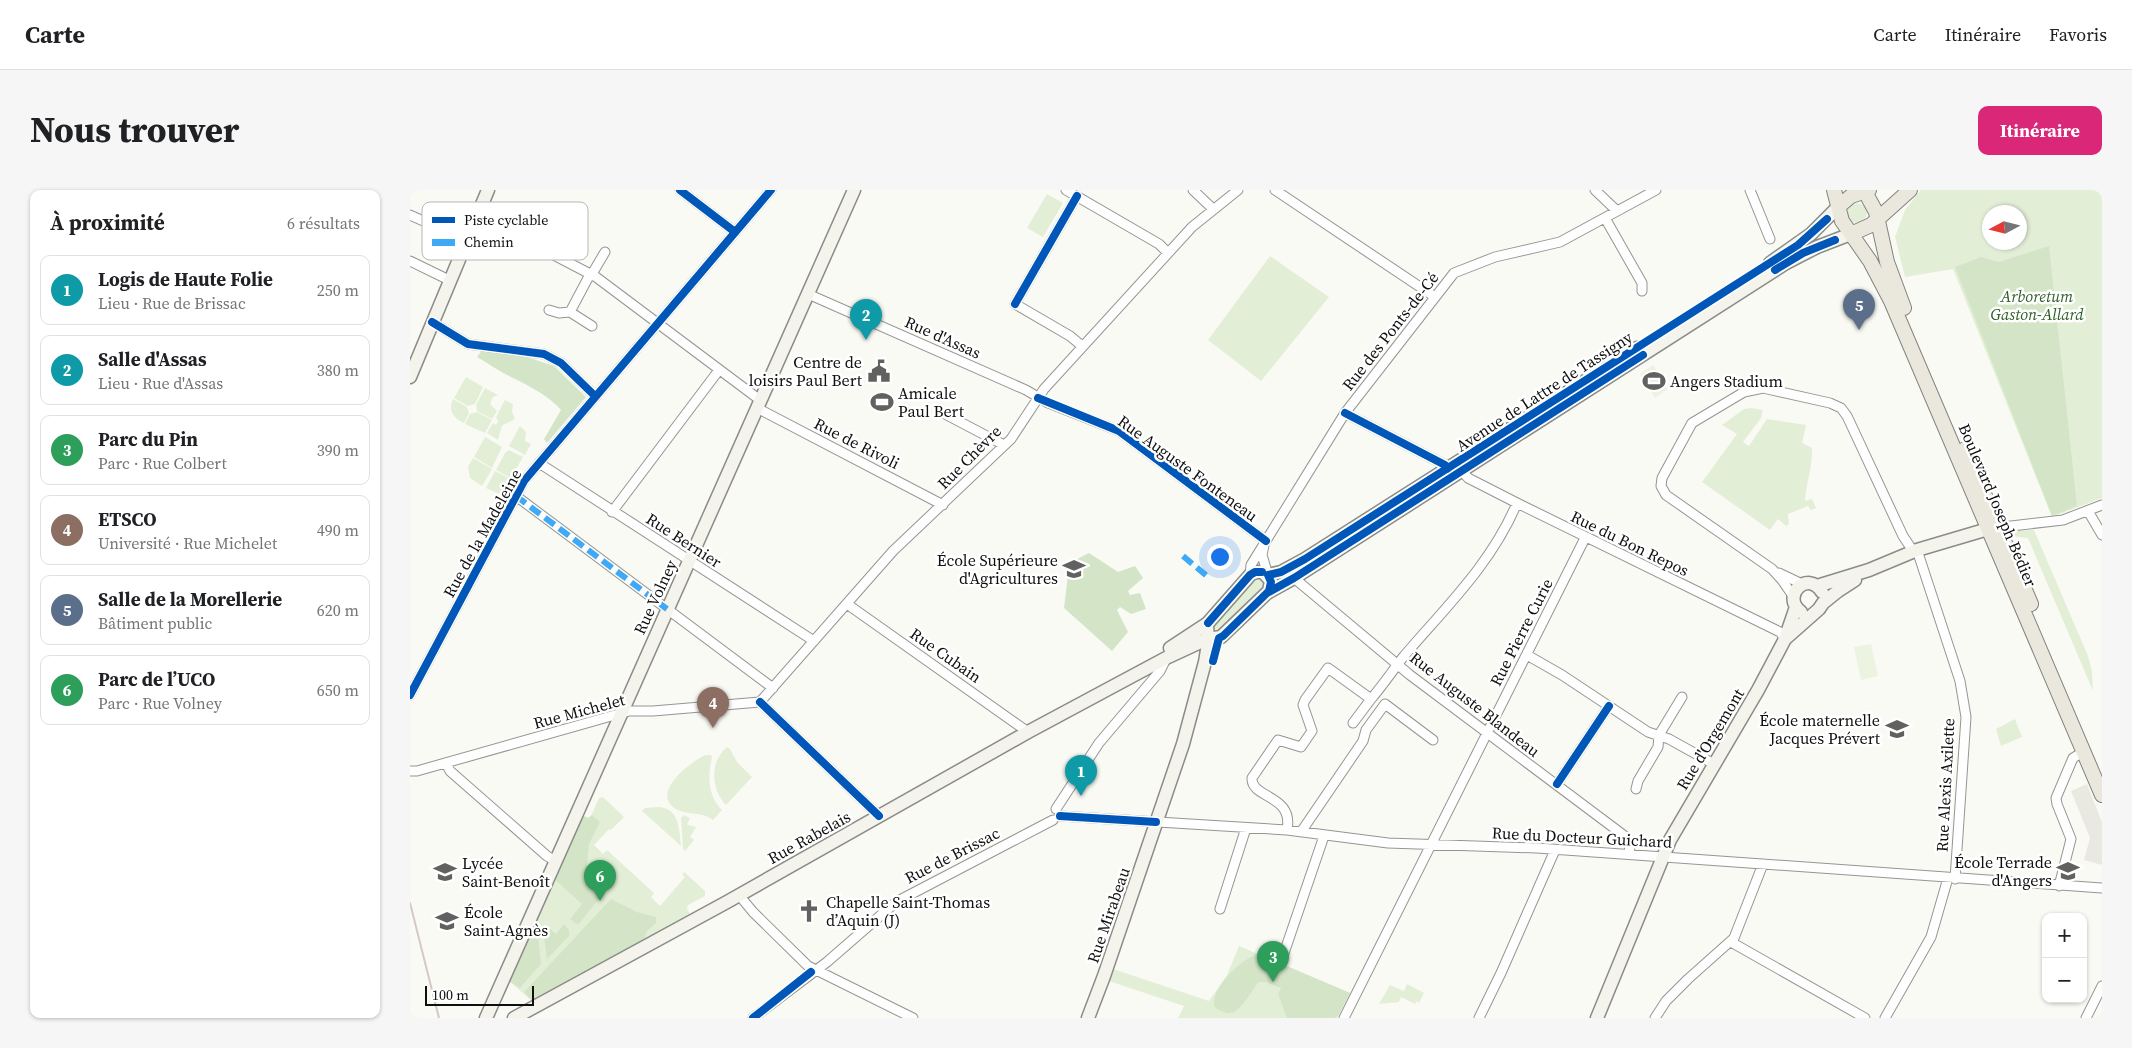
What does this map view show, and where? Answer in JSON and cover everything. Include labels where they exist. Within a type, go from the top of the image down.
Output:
[{"type":"main road","points":[[1834,190],[1842,221],[1851,234],[1864,229],[1878,219],[1910,190]]},
{"type":"main road","points":[[1838,207],[1851,196],[1866,190],[1878,219]]},
{"type":"main road","name":"Boulevard Joseph Bédier","points":[[1878,219],[1887,262],[1898,295],[2102,795]]},
{"type":"main road","name":"Boulevard Joseph Bédier","points":[[1851,234],[1870,261],[1891,301],[2102,773]]},
{"type":"street","points":[[483,202],[488,190]]},
{"type":"street","points":[[680,190],[735,232]]},
{"type":"street","name":"Rue de la Madeleine","points":[[410,695],[524,481],[771,190]]},
{"type":"street","name":"Rue Volney","points":[[486,1018],[854,190]]},
{"type":"street","points":[[1066,190],[1159,244],[1168,253]]},
{"type":"street","points":[[1193,190],[1213,209]]},
{"type":"street","name":"Rue Chèvre","points":[[760,702],[894,549],[1011,439],[1038,398],[1082,346],[1192,227],[1238,190]]},
{"type":"street","points":[[1274,190],[1435,297]]},
{"type":"street","points":[[1595,190],[1617,211]]},
{"type":"street","name":"Rue des Ponts-de-Cé","points":[[1250,575],[1251,565],[1345,413],[1445,282],[1458,270],[1495,257],[1560,242],[1656,190]]},
{"type":"street","points":[[1750,190],[1770,239]]},
{"type":"street","points":[[1076,196],[1015,304],[1070,336],[1082,346]]},
{"type":"street","name":"Avenue de Lattre de Tassigny","points":[[1268,575],[1281,572],[1305,559],[1798,245],[1838,207]]},
{"type":"street","points":[[410,215],[422,220]]},
{"type":"street","points":[[1605,218],[1642,283],[1642,291]]},
{"type":"street","name":"Avenue de Lattre de Tassigny","points":[[1213,639],[1267,593],[1294,578],[1786,263],[1817,247],[1851,234]]},
{"type":"street","points":[[570,312],[605,252]]},
{"type":"street","points":[[410,377],[414,356],[432,322],[458,260]]},
{"type":"street","name":"Rue de Rivoli","points":[[560,260],[590,276],[658,324],[719,370],[759,404],[942,505]]},
{"type":"street","points":[[410,261],[449,280]]},
{"type":"street","name":"Rue d'Assas","points":[[808,294],[1026,390],[1038,398]]},
{"type":"street","points":[[549,310],[559,313],[570,312],[592,326]]},
{"type":"street","points":[[432,322],[468,344],[544,354],[551,357],[561,363],[595,396]]},
{"type":"street","points":[[612,512],[719,370]]},
{"type":"street","name":"Rue Alexis Axilette","points":[[1772,569],[1666,495],[1661,486],[1662,478],[1692,424],[1744,392],[1763,388],[1830,403],[1841,408],[1847,416],[1903,536],[1915,551],[1960,681],[1966,717],[1951,878],[1931,937],[1885,1018]]},
{"type":"street","name":"Rue Auguste Fonteneau","points":[[1038,398],[1119,430],[1265,542]]},
{"type":"street","points":[[943,413],[1004,445]]},
{"type":"street","points":[[1345,413],[1445,465],[1447,469]]},
{"type":"street","name":"Rue Bernier","points":[[539,463],[814,641]]},
{"type":"street","name":"Rue du Bon Repos","points":[[1462,471],[1468,478],[1584,538],[1780,632],[1785,639]]},
{"type":"street","points":[[516,496],[773,688]]},
{"type":"street","points":[[1353,723],[1371,698],[1488,557],[1506,527],[1517,503]]},
{"type":"street","points":[[1994,528],[2063,520],[2102,505]]},
{"type":"street","points":[[2088,511],[2102,535]]},
{"type":"street","name":"Rue d'Orgemont","points":[[1597,1018],[1677,827],[1785,639],[1797,589],[1802,584],[1810,583],[1817,586],[1869,570],[1915,551],[1994,528]]},
{"type":"street","points":[[1899,557],[1903,536]]},
{"type":"street","name":"Rue Pierre Curie","points":[[1344,1018],[1584,538]]},
{"type":"street","points":[[1265,542],[1262,555],[1271,584],[1267,593]]},
{"type":"street","points":[[1772,569],[1802,584]]},
{"type":"street","points":[[1772,569],[1782,580],[1804,613],[1813,613]]},
{"type":"street","name":"Rue d'Orgemont","points":[[1785,639],[1813,613],[1819,610],[1823,604],[1869,570]]},
{"type":"street","points":[[1250,575],[1259,572],[1268,575]]},
{"type":"street","name":"Rue Rabelais","points":[[1119,683],[1125,675],[1208,623],[1250,575]]},
{"type":"street","name":"Rue Auguste Blandeau","points":[[1294,578],[1410,675],[1627,838],[1630,854]]},
{"type":"street","points":[[1817,586],[1823,594],[1823,604]]},
{"type":"street","name":"Rue Cubain","points":[[846,604],[1028,732]]},
{"type":"street","name":"Rue Mirabeau","points":[[1088,1018],[1183,744],[1213,639],[1208,623]]},
{"type":"street","name":"Rue Rabelais","points":[[1166,658],[1213,639]]},
{"type":"street","name":"Rue Rabelais","points":[[514,1018],[739,895],[1028,732],[1119,683],[1152,672],[1179,642]]},
{"type":"street","points":[[1526,655],[1562,674],[1648,732],[1659,735],[1714,764]]},
{"type":"street","points":[[1287,830],[1287,812],[1255,787],[1252,782],[1253,776],[1278,740],[1301,747],[1312,731],[1303,705],[1328,668],[1371,698]]},
{"type":"street","name":"Rue de Brissac","points":[[752,1018],[815,970],[896,902],[1057,815],[1099,743],[1152,672]]},
{"type":"street","points":[[1636,788],[1638,781],[1658,747],[1659,735],[1682,697]]},
{"type":"street","points":[[760,702],[879,816]]},
{"type":"street","name":"Rue Michelet","points":[[410,771],[629,711],[653,711],[760,702]]},
{"type":"street","points":[[1301,832],[1363,742],[1366,730],[1385,704],[1433,740]]},
{"type":"street","points":[[1557,784],[1609,706]]},
{"type":"street","points":[[2059,886],[2071,839],[2056,798],[2073,758],[2083,752]]},
{"type":"street","points":[[446,762],[450,771],[547,856],[556,861]]},
{"type":"street","name":"Rue du Docteur Guichard","points":[[1057,815],[1287,830],[1365,841],[1430,846],[1630,854],[2102,888]]},
{"type":"street","points":[[1220,909],[1246,828]]},
{"type":"street","points":[[1282,959],[1324,836]]},
{"type":"street","points":[[1479,1018],[1555,850]]},
{"type":"street","points":[[1655,1018],[1666,1001],[1688,979],[1731,942],[1736,935],[1762,864]]},
{"type":"street","points":[[739,895],[800,960],[815,970],[913,1018]]},
{"type":"street","points":[[1731,942],[1865,1018]]},
{"type":"street","points":[[2086,1018],[2102,986]]},
{"type":"green space","name":"Arboretum Gaston-Allard","points":[[1921,190],[2102,190],[2102,498],[2052,517],[1953,269],[1905,277],[1895,237],[1905,210]]},
{"type":"green space","points":[[1047,194],[1063,203],[1043,237],[1027,228]]},
{"type":"green space","points":[[1853,203],[1861,203],[1867,209],[1867,217],[1861,223],[1853,223],[1847,217],[1847,209]]},
{"type":"green space","points":[[2049,246],[2077,506],[2052,516],[1955,267],[1981,257],[1999,262]]},
{"type":"green space","points":[[1270,256],[1329,297],[1261,381],[1208,340]]},
{"type":"green space","points":[[482,350],[515,353],[554,366],[586,397],[547,443],[544,439],[561,410],[540,392],[477,357]]},
{"type":"green space","name":"Angers Stadium","points":[[1653,365],[1668,389],[1655,398],[1640,374]]},
{"type":"green space","points":[[466,377],[483,387],[475,404],[468,406],[454,398]]},
{"type":"green space","points":[[485,388],[498,395],[493,397],[490,404],[497,411],[492,419],[477,411],[476,405]]},
{"type":"green space","points":[[453,399],[467,407],[469,413],[464,423],[452,414]]},
{"type":"green space","points":[[505,400],[513,404],[512,412],[515,419],[503,425],[498,440],[487,433],[493,423],[496,425],[498,421],[496,417]]},
{"type":"green space","points":[[1744,409],[1763,410],[1761,418],[1743,442],[1749,446],[1767,419],[1806,425],[1802,443],[1812,448],[1805,501],[1812,499],[1816,508],[1811,510],[1808,506],[1788,514],[1789,524],[1786,526],[1778,519],[1770,530],[1702,482],[1737,434],[1722,425]]},
{"type":"green space","points":[[477,412],[492,420],[485,433],[465,424],[470,414]]},
{"type":"green space","points":[[520,426],[526,432],[525,441],[531,444],[525,455],[509,446]]},
{"type":"green space","points":[[485,437],[502,447],[492,468],[474,457]]},
{"type":"green space","points":[[509,450],[523,457],[511,478],[496,470],[505,453]]},
{"type":"green space","points":[[473,458],[492,469],[482,486],[470,478],[468,467]]},
{"type":"green space","points":[[495,471],[511,479],[502,495],[486,488]]},
{"type":"green space","points":[[2034,530],[2088,656],[2092,671],[2093,691],[2028,538],[2011,536],[2013,531]]},
{"type":"green space","points":[[1089,553],[1118,572],[1135,566],[1143,578],[1128,591],[1130,595],[1140,593],[1146,609],[1131,614],[1120,607],[1117,610],[1128,632],[1112,651],[1064,608],[1068,575],[1073,561]]},
{"type":"green space","points":[[1261,577],[1267,586],[1219,631],[1213,631],[1212,626],[1254,579]]},
{"type":"green space","points":[[1871,644],[1878,676],[1861,680],[1854,647]]},
{"type":"green space","points":[[2015,719],[2022,737],[2001,746],[1996,729]]},
{"type":"green space","points":[[727,747],[737,762],[752,777],[726,805],[717,791],[714,776],[717,760]]},
{"type":"green space","points":[[705,755],[711,755],[712,757],[710,771],[711,792],[722,810],[713,820],[704,815],[676,809],[669,802],[667,795],[675,779],[682,771]]},
{"type":"green space","points":[[603,797],[624,817],[594,845],[603,854],[607,850],[654,893],[651,897],[660,906],[685,877],[682,874],[684,872],[705,891],[705,896],[688,905],[687,908],[690,914],[532,1001],[510,982],[510,978],[584,813],[584,816],[588,818],[591,816],[599,798]]},
{"type":"green space","points":[[659,807],[666,809],[675,816],[679,827],[681,846],[642,811],[645,808]]},
{"type":"green space","points":[[584,813],[584,816],[588,818],[592,815],[600,822],[589,844],[587,865],[603,875],[608,883],[606,890],[578,925],[570,919],[582,904],[554,879]]},
{"type":"green space","points":[[684,815],[690,818],[687,825],[696,827],[690,837],[694,840],[685,851],[683,849],[681,818]]},
{"type":"green space","points":[[611,899],[637,912],[656,917],[656,923],[647,931],[644,939],[532,1001],[524,992]]},
{"type":"green space","points":[[564,924],[569,930],[569,936],[547,959],[543,931],[546,925],[556,934]]},
{"type":"green space","points":[[530,934],[538,934],[541,964],[520,988],[510,982],[510,978]]},
{"type":"green space","points":[[1239,946],[1350,993],[1337,1018],[1178,1018],[1184,1006],[1109,981],[1113,969],[1209,1001],[1227,975]]},
{"type":"green space","points":[[1259,954],[1350,993],[1338,1016],[1334,1018],[1287,1018],[1278,994],[1281,988],[1266,982],[1259,982],[1245,1002],[1232,1013],[1215,1008],[1214,1001],[1221,984],[1244,961]]},
{"type":"green space","points":[[1407,984],[1424,993],[1419,1003],[1416,1001],[1415,1004],[1401,997],[1399,1002],[1379,1004],[1390,985],[1404,991]]},
{"type":"shaded area","points":[[2087,784],[2102,822],[2102,865],[2084,860],[2090,838],[2071,791]]},
{"type":"railway","points":[[410,903],[439,1018]]},
{"type":"marked path","points":[[516,496],[667,609]]},
{"type":"marked path","points":[[1183,556],[1208,577]]},
{"type":"cycle path","points":[[680,190],[735,232]]},
{"type":"cycle path","points":[[410,695],[524,481],[771,190]]},
{"type":"cycle path","points":[[1015,304],[1077,196]]},
{"type":"cycle path","points":[[1213,661],[1219,638],[1269,591],[1271,582],[1268,575],[1281,572],[1305,559],[1798,245],[1827,219]]},
{"type":"cycle path","points":[[1775,270],[1803,253],[1835,240]]},
{"type":"cycle path","points":[[432,322],[468,344],[544,354],[561,363],[595,396]]},
{"type":"cycle path","points":[[1267,593],[1294,578],[1643,355]]},
{"type":"cycle path","points":[[1038,398],[1119,431],[1266,541]]},
{"type":"cycle path","points":[[1345,413],[1445,465],[1447,469]]},
{"type":"cycle path","points":[[1208,623],[1250,575],[1255,572],[1262,572]]},
{"type":"cycle path","points":[[760,702],[879,816]]},
{"type":"cycle path","points":[[1557,784],[1609,706]]},
{"type":"cycle path","points":[[1060,816],[1156,822]]},
{"type":"cycle path","points":[[753,1018],[811,972]]},
{"type":"place","name":"Salle de la Morellerie","points":[[1859,330]]},
{"type":"place","name":"Salle d'Assas","points":[[866,340]]},
{"type":"place","name":"Centre de loisirs Paul Bert","points":[[879,371]]},
{"type":"place","name":"Angers Stadium","points":[[1654,381]]},
{"type":"place","name":"Amicale Paul Bert","points":[[882,402]]},
{"type":"place","name":"École Supérieure d'Agricultures","points":[[1074,569]]},
{"type":"place","name":"ETSCO","points":[[713,728]]},
{"type":"place","name":"École maternelle Jacques Prévert","points":[[1897,729]]},
{"type":"place","name":"Logis de Haute Folie","points":[[1081,796]]},
{"type":"place","name":"École Terrade d'Angers","points":[[2068,871]]},
{"type":"place","name":"Lycée Saint-Benoît","points":[[445,872]]},
{"type":"place","name":"Parc de l’UCO","points":[[600,901]]},
{"type":"place","name":"Chapelle Saint-Thomas d’Aquin (J)","points":[[809,911]]},
{"type":"place","name":"École Saint-Agnès","points":[[447,921]]},
{"type":"place","name":"Parc du Pin","points":[[1273,982]]}]
